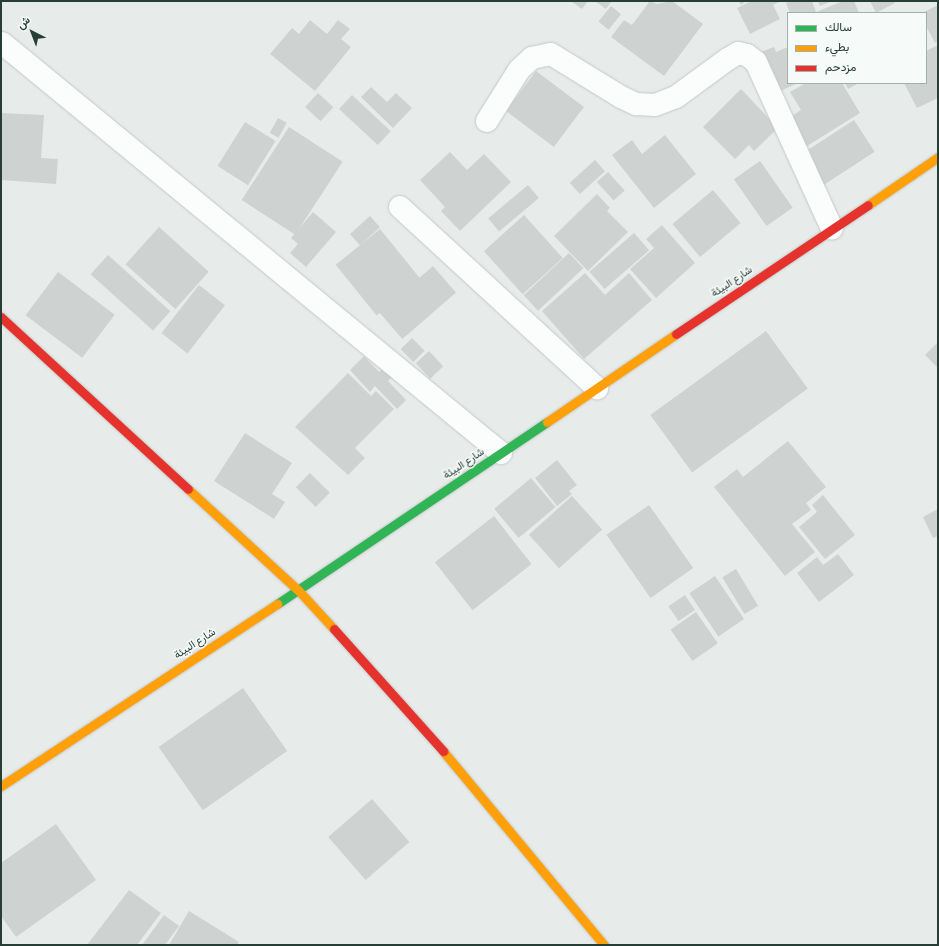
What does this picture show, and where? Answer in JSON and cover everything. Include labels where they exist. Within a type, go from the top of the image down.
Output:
[{"type":"street","points":[[2,43],[501,453]]},
{"type":"street","points":[[487,121],[519,70],[532,58],[551,54],[621,97],[636,104],[655,105],[676,98],[733,56],[747,55],[756,62],[832,229]]},
{"type":"street","name":"شارع البيئة","points":[[1,786],[298,590],[938,157]]},
{"type":"street","points":[[400,207],[597,388]]},
{"type":"street","points":[[1,317],[298,590],[418,723],[604,945]]},
{"type":"building","points":[[571,1],[588,1],[582,9]]},
{"type":"building","points":[[595,1],[612,1],[606,9]]},
{"type":"building","points":[[650,1],[657,4],[672,1],[703,24],[664,76],[611,37],[624,20],[632,25]]},
{"type":"building","points":[[738,1],[746,1],[741,5]]},
{"type":"building","points":[[752,1],[781,1],[773,5],[780,19],[750,34],[737,8]]},
{"type":"building","points":[[792,1],[812,1],[816,12],[790,12],[786,3]]},
{"type":"building","points":[[818,1],[832,1],[820,6]]},
{"type":"building","points":[[843,1],[854,1],[859,12],[816,12]]},
{"type":"building","points":[[870,1],[894,1],[895,3],[876,12]]},
{"type":"building","points":[[938,5],[938,42],[935,43],[927,28],[927,12],[924,12]]},
{"type":"building","points":[[611,6],[621,14],[609,30],[598,22]]},
{"type":"building","points":[[310,20],[327,34],[338,20],[350,29],[341,39],[351,47],[315,91],[270,54],[292,28],[299,34]]},
{"type":"building","points":[[938,45],[938,98],[917,108],[905,84],[927,84],[927,50]]},
{"type":"building","points":[[774,47],[776,52],[787,47],[787,84],[796,84],[778,92],[761,52]]},
{"type":"building","points":[[536,71],[584,107],[554,147],[506,111]]},
{"type":"building","points":[[804,84],[843,84],[860,113],[807,146],[789,118],[801,110],[790,92]]},
{"type":"building","points":[[846,84],[857,84],[848,89]]},
{"type":"building","points":[[371,87],[387,102],[396,93],[412,108],[393,128],[361,97]]},
{"type":"building","points":[[741,89],[778,128],[754,151],[749,145],[735,159],[703,127]]},
{"type":"building","points":[[318,93],[333,107],[320,121],[305,107]]},
{"type":"building","points":[[352,95],[391,131],[378,145],[339,109]]},
{"type":"building","points":[[1,113],[44,115],[41,158],[58,159],[56,184],[1,180]]},
{"type":"building","points":[[278,118],[287,123],[279,138],[270,133]]},
{"type":"building","points":[[854,120],[875,152],[824,185],[804,153]]},
{"type":"building","points":[[245,122],[276,141],[248,185],[217,166]]},
{"type":"building","points":[[289,127],[343,162],[295,235],[242,200]]},
{"type":"building","points":[[665,135],[696,174],[654,208],[612,155],[632,140],[642,154]]},
{"type":"building","points":[[450,152],[467,170],[484,154],[511,182],[460,231],[441,211],[445,207],[420,180]]},
{"type":"building","points":[[595,160],[605,171],[580,194],[570,183]]},
{"type":"building","points":[[760,161],[793,208],[766,226],[734,179]]},
{"type":"building","points":[[608,172],[625,191],[614,201],[597,182]]},
{"type":"building","points":[[528,185],[539,198],[499,231],[488,218]]},
{"type":"building","points":[[713,190],[741,223],[700,257],[672,224]]},
{"type":"building","points":[[597,194],[610,208],[607,211],[628,232],[588,271],[554,236]]},
{"type":"building","points":[[313,212],[336,232],[306,267],[290,253],[298,244],[291,238]]},
{"type":"building","points":[[524,215],[563,258],[523,294],[484,251]]},
{"type":"building","points":[[370,216],[380,227],[360,245],[350,234]]},
{"type":"building","points":[[662,225],[695,263],[656,298],[630,269],[654,248],[646,239]]},
{"type":"building","points":[[159,227],[209,272],[175,309],[126,264]]},
{"type":"building","points":[[380,229],[421,280],[377,315],[336,265]]},
{"type":"building","points":[[634,233],[649,250],[605,289],[589,272]]},
{"type":"building","points":[[569,253],[583,268],[538,311],[524,295]]},
{"type":"building","points":[[108,255],[170,311],[153,331],[91,274]]},
{"type":"building","points":[[433,266],[456,292],[402,339],[379,313]]},
{"type":"building","points":[[58,272],[115,315],[82,358],[26,315]]},
{"type":"building","points":[[585,273],[605,295],[629,273],[652,300],[584,359],[542,311]]},
{"type":"building","points":[[199,285],[225,305],[187,353],[161,333]]},
{"type":"building","points":[[766,331],[808,388],[692,472],[650,415]]},
{"type":"building","points":[[412,338],[425,351],[413,362],[401,349]]},
{"type":"building","points":[[938,342],[938,368],[925,355]]},
{"type":"building","points":[[429,351],[443,366],[430,379],[416,363]]},
{"type":"building","points":[[364,356],[379,372],[384,368],[392,377],[388,381],[406,400],[397,409],[375,386],[370,392],[350,370]]},
{"type":"building","points":[[348,373],[371,396],[376,391],[394,409],[355,448],[365,458],[348,475],[295,427]]},
{"type":"building","points":[[245,433],[292,463],[272,494],[285,502],[274,519],[214,481]]},
{"type":"building","points":[[788,441],[826,487],[806,503],[811,510],[792,524],[815,552],[785,576],[714,487],[737,469],[743,477]]},
{"type":"building","points":[[557,460],[577,485],[569,491],[572,494],[557,506],[535,478]]},
{"type":"building","points":[[310,473],[330,493],[316,507],[296,487]]},
{"type":"building","points":[[531,478],[555,507],[519,538],[494,509]]},
{"type":"building","points":[[823,495],[855,535],[825,559],[799,527],[817,512],[812,505]]},
{"type":"building","points":[[572,496],[602,529],[559,568],[529,535]]},
{"type":"building","points":[[649,505],[693,568],[651,598],[606,535]]},
{"type":"building","points":[[938,509],[938,536],[933,538],[923,517]]},
{"type":"building","points":[[494,516],[532,564],[472,610],[435,562]]},
{"type":"building","points":[[838,554],[854,575],[819,602],[797,573],[817,557],[823,565]]},
{"type":"building","points":[[736,569],[758,606],[744,614],[722,577]]},
{"type":"building","points":[[715,576],[744,619],[718,636],[689,593]]},
{"type":"building","points":[[685,595],[695,610],[678,621],[668,606]]},
{"type":"building","points":[[696,612],[718,643],[692,661],[671,630]]},
{"type":"building","points":[[243,688],[287,751],[203,810],[159,747]]},
{"type":"building","points":[[372,799],[409,842],[366,880],[328,837]]},
{"type":"building","points":[[56,824],[96,880],[16,937],[1,916],[1,863]]},
{"type":"building","points":[[129,890],[161,913],[137,945],[87,945]]},
{"type":"building","points":[[189,911],[239,942],[237,945],[169,945]]},
{"type":"building","points":[[164,915],[179,926],[165,945],[142,945]]},
{"type":"traffic: fast","points":[[277,604],[547,422]]},
{"type":"traffic: slow","points":[[868,205],[938,157]]},
{"type":"traffic: slow","points":[[547,422],[676,334]]},
{"type":"traffic: slow","points":[[188,489],[298,590],[334,629]]},
{"type":"traffic: slow","points":[[1,786],[277,604]]},
{"type":"traffic: slow","points":[[443,751],[604,945]]},
{"type":"traffic: jam","points":[[676,334],[868,205]]},
{"type":"traffic: jam","points":[[1,317],[188,489]]},
{"type":"traffic: jam","points":[[334,629],[443,751]]}]
